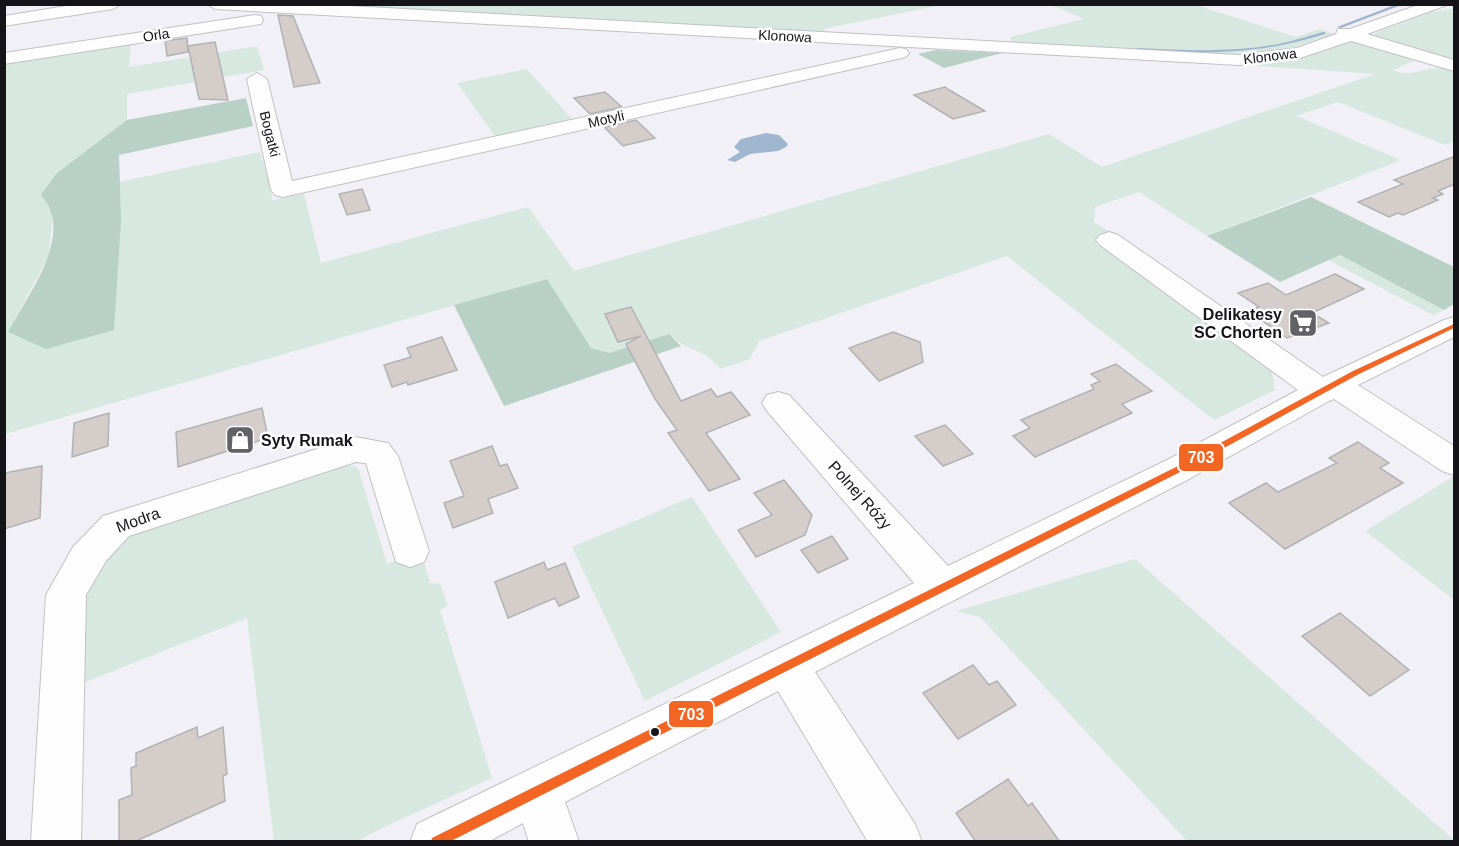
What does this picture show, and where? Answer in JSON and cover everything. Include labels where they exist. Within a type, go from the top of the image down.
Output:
[{"type":"street","points":[[4,21],[113,4]]},
{"type":"street","name":"Klonowa","points":[[215,4],[926,44],[1002,44],[1250,60],[1300,53],[1346,34],[1442,4]]},
{"type":"street","name":"Orla","points":[[4,59],[308,10]]},
{"type":"street","points":[[1346,34],[1455,66]]},
{"type":"street","name":"Motyli","points":[[284,190],[924,48],[926,44]]},
{"type":"street","name":"Bogatki","points":[[257,79],[284,190]]},
{"type":"street","points":[[1109,240],[1329,389],[1455,462]]},
{"type":"street","points":[[435,842],[1188,464],[1329,389],[1455,326]]},
{"type":"street","name":"Polnej Róży","points":[[778,403],[942,587]]},
{"type":"street","name":"Modra","points":[[56,842],[66,596],[84,560],[98,540],[116,526],[355,449],[376,452],[381,456],[410,551]]},
{"type":"street","points":[[786,664],[897,842]]},
{"type":"street","points":[[537,789],[554,842]]},
{"type":"shaded area","points":[[1049,4],[1196,5],[1296,37],[1320,29],[1334,34],[1294,47],[1258,53],[1211,54],[1013,44],[1010,37],[1084,19]]},
{"type":"shaded area","points":[[296,5],[941,5],[823,29],[825,32],[821,33]]},
{"type":"shaded area","points":[[1454,8],[1454,63],[1373,38],[1375,33],[1432,12]]},
{"type":"shaded area","points":[[1350,42],[1358,42],[1412,58],[1413,61],[1393,70],[1401,73],[1436,68],[1454,70],[1454,141],[1445,145],[1338,102],[1296,116],[1401,160],[1207,236],[1139,192],[1095,207],[1094,222],[1118,237],[1096,243],[1272,371],[1275,390],[1214,420],[1007,256],[759,341],[750,359],[720,369],[715,362],[669,334],[609,353],[590,348],[546,279],[5,434],[5,62],[131,43],[129,67],[257,46],[264,70],[127,94],[127,120],[56,175],[49,255],[8,332],[121,221],[119,182],[260,152],[271,186],[272,200],[304,194],[321,263],[528,207],[574,271],[1049,134],[1102,167],[1375,74],[1229,64],[1301,59]]},
{"type":"shaded area","points":[[527,69],[572,119],[495,136],[457,83]]},
{"type":"shaded area","points":[[1340,255],[1444,310],[1433,315],[1328,260]]},
{"type":"shaded area","points":[[342,463],[358,468],[387,564],[421,551],[430,583],[440,584],[448,606],[440,610],[492,778],[358,841],[274,841],[247,618],[78,685],[81,589],[101,558],[142,526]]},
{"type":"shaded area","points":[[1454,476],[1454,600],[1365,531]]},
{"type":"shaded area","points":[[692,497],[781,632],[645,701],[572,547]]},
{"type":"shaded area","points":[[1135,559],[1454,841],[1187,841],[980,617],[956,611]]},
{"type":"green space","points":[[936,50],[1002,53],[944,68],[918,54]]},
{"type":"green space","points":[[246,98],[253,126],[119,155],[121,221],[114,330],[46,349],[8,332],[45,264],[51,245],[53,228],[50,211],[41,195],[56,174],[127,120]]},
{"type":"green space","points":[[1311,197],[1454,267],[1454,304],[1444,310],[1340,255],[1280,282],[1207,236]]},
{"type":"green space","points":[[547,279],[591,348],[609,353],[669,334],[681,346],[504,406],[454,305]]},
{"type":"water","points":[[766,133],[779,135],[788,144],[778,151],[750,154],[735,162],[727,160],[740,152],[734,147],[741,139]]},
{"type":"building","points":[[278,15],[293,16],[320,83],[294,87]]},
{"type":"building","points":[[187,38],[188,52],[167,56],[165,41]]},
{"type":"building","points":[[215,42],[228,100],[199,99],[188,46]]},
{"type":"building","points":[[945,87],[985,111],[953,119],[914,95]]},
{"type":"building","points":[[605,92],[622,107],[590,114],[574,98]]},
{"type":"building","points":[[636,120],[655,138],[623,146],[604,127]]},
{"type":"building","points":[[1455,156],[1455,184],[1438,191],[1443,194],[1433,198],[1438,200],[1403,215],[1398,213],[1389,217],[1358,202],[1403,184],[1394,180]]},
{"type":"building","points":[[362,189],[370,210],[347,215],[339,194]]},
{"type":"building","points":[[1335,274],[1364,289],[1312,313],[1329,323],[1287,338],[1247,310],[1259,307],[1238,293],[1268,283],[1286,295]]},
{"type":"building","points":[[631,307],[681,401],[711,389],[717,397],[731,392],[750,415],[706,433],[740,479],[709,491],[668,433],[677,430],[655,399],[626,344],[641,336],[618,342],[605,314]]},
{"type":"building","points":[[893,332],[920,342],[923,362],[879,381],[849,348]]},
{"type":"building","points":[[442,337],[457,370],[408,385],[407,382],[392,387],[384,365],[411,357],[407,348]]},
{"type":"building","points":[[1116,364],[1152,391],[1122,404],[1132,413],[1035,457],[1013,436],[1030,428],[1021,420],[1094,389],[1091,385],[1100,381],[1091,374]]},
{"type":"building","points":[[262,408],[268,438],[178,467],[176,432]]},
{"type":"building","points":[[109,413],[108,446],[72,457],[74,423]]},
{"type":"building","points":[[945,425],[973,454],[943,466],[915,436]]},
{"type":"building","points":[[1358,442],[1389,463],[1380,468],[1403,483],[1285,549],[1229,503],[1266,483],[1278,492],[1337,463],[1329,458]]},
{"type":"building","points":[[492,446],[500,466],[507,464],[518,488],[488,499],[493,513],[453,528],[444,503],[464,496],[450,461]]},
{"type":"building","points":[[42,466],[40,518],[4,529],[4,473]]},
{"type":"building","points":[[784,480],[812,515],[805,535],[756,557],[738,530],[772,515],[754,493]]},
{"type":"building","points":[[832,536],[848,559],[818,573],[801,550]]},
{"type":"building","points":[[544,562],[547,570],[565,563],[579,597],[559,606],[555,598],[508,618],[495,582]]},
{"type":"building","points":[[1340,613],[1409,670],[1370,696],[1302,636]]},
{"type":"building","points":[[973,665],[989,685],[997,681],[1016,705],[958,739],[923,693]]},
{"type":"building","points":[[197,727],[198,738],[223,727],[227,774],[223,776],[225,801],[134,842],[119,842],[119,800],[132,795],[131,768],[136,766],[136,753]]},
{"type":"building","points":[[1008,779],[1028,806],[1032,803],[1060,842],[976,842],[956,813]]},
{"type":"waterway","points":[[1339,27],[1402,4]]},
{"type":"waterway","points":[[1138,49],[1232,51],[1277,46],[1323,33]]},
{"type":"transit line","name":"703","points":[[436,842],[1179,469],[1355,373],[1454,326]]},
{"type":"place","name":"Delikatesy SC Chorten","points":[[1303,323]]},
{"type":"place","name":"Syty Rumak","points":[[240,440]]}]
